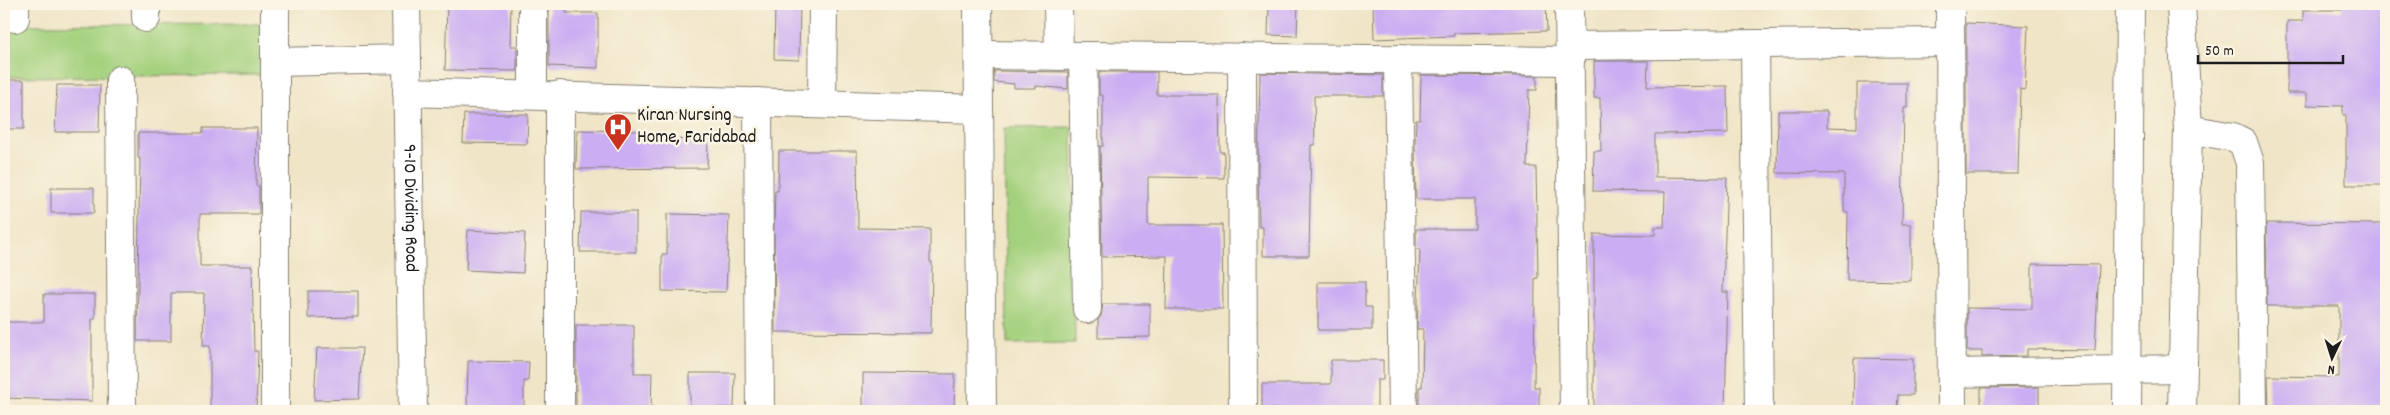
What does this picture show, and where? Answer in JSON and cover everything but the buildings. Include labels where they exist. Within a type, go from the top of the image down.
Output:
[{"type":"street","points":[[274,411],[275,4]]},
{"type":"street","name":"9-10 Dividing Road","points":[[406,4],[412,411]]},
{"type":"street","points":[[533,4],[546,95],[560,411]]},
{"type":"street","points":[[822,104],[823,4]]},
{"type":"street","points":[[978,4],[982,411]]},
{"type":"street","points":[[1058,4],[1071,56],[1087,308]]},
{"type":"street","points":[[1569,4],[1574,411]]},
{"type":"street","points":[[1950,4],[1952,411]]},
{"type":"street","points":[[2127,411],[2130,4]]},
{"type":"street","points":[[2181,4],[2188,129],[2182,411]]},
{"type":"street","points":[[979,55],[1398,59],[1570,54],[1755,44],[1950,42]]},
{"type":"street","points":[[1755,44],[1759,411]]},
{"type":"street","points":[[1242,57],[1243,411]]},
{"type":"street","points":[[1398,59],[1402,411]]},
{"type":"street","points":[[276,62],[406,60]]},
{"type":"street","points":[[120,80],[122,411]]},
{"type":"street","points":[[407,92],[979,109]]},
{"type":"street","points":[[758,102],[760,411]]},
{"type":"street","points":[[2188,129],[2233,137],[2243,142],[2250,163],[2253,411]]},
{"type":"street","points":[[1952,372],[2182,369]]},
{"type":"green space","points":[[262,24],[262,75],[4,77],[4,25]]},
{"type":"green space","points":[[1072,127],[1075,343],[1007,344],[1004,128]]},
{"type":"place","name":"Kiran Nursing Home, Faridabad","points":[[618,151]]}]
